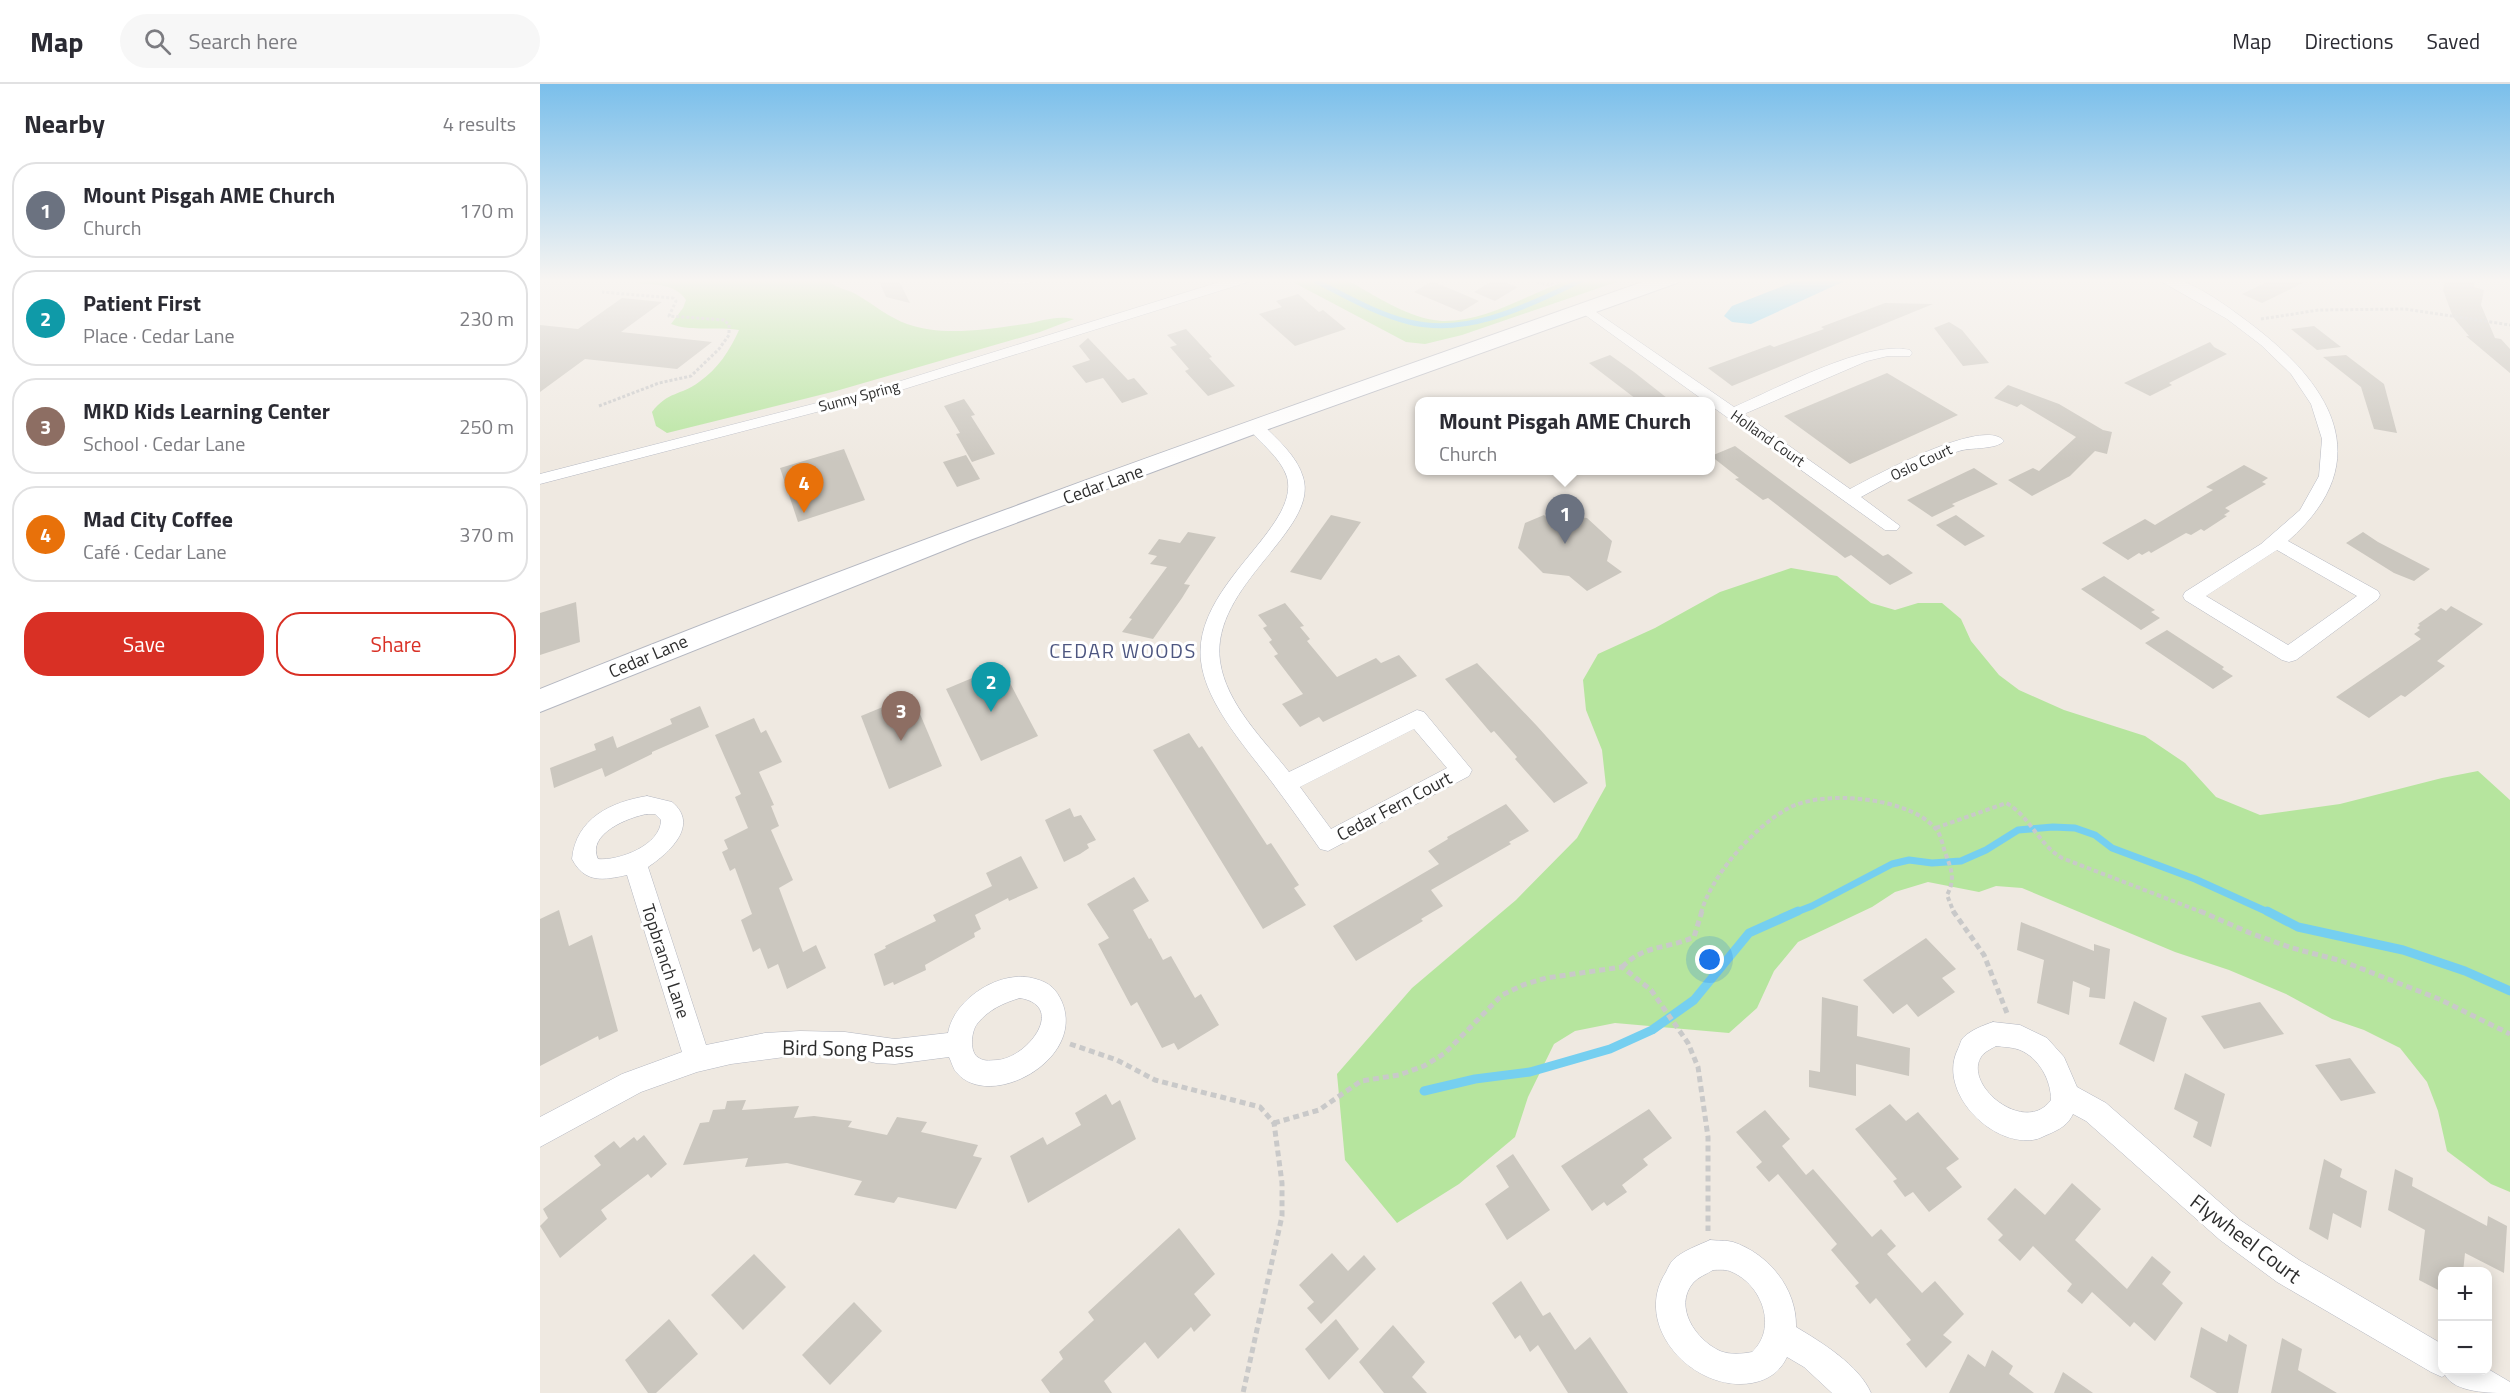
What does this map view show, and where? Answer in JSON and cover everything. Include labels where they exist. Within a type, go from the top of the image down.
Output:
[{"type":"main road","name":"Cedar Lane","points":[[540,701],[821,587],[1499,340]]},
{"type":"street","name":"Sunny Spring","points":[[540,479],[896,387],[1047,340]]},
{"type":"street","name":"Holland Court","points":[[1630,340],[1710,397]]},
{"type":"street","points":[[2263,340],[2303,378],[2320,404],[2330,438],[2330,465],[2318,498],[2306,513],[2275,541],[2192,596],[2289,655],[2371,595],[2275,541]]},
{"type":"street","points":[[1732,413],[1863,357],[1888,352],[1905,353]]},
{"type":"street","name":"Holland Court","points":[[1715,401],[1891,526]]},
{"type":"street","name":"Cedar Fern Court","points":[[1256,427],[1281,452],[1296,475],[1298,485],[1294,507],[1214,620],[1209,652],[1211,668],[1218,688],[1230,709],[1328,842],[1461,770],[1417,718],[1286,784]]},
{"type":"street","name":"Oslo Court","points":[[1849,496],[1953,446],[1979,440],[1996,441]]},
{"type":"street","name":"Topbranch Lane","points":[[635,863],[697,1058]]},
{"type":"street","points":[[1020,987],[1038,991],[1045,996],[1053,1010],[1054,1024],[1049,1038],[1039,1053],[1010,1071],[992,1074],[974,1070],[964,1062],[958,1043],[964,1022],[974,1008],[989,996],[1005,990],[1020,987]]},
{"type":"street","points":[[1993,1034],[2013,1035],[2029,1041],[2045,1053],[2058,1070],[2064,1094],[2062,1107],[2054,1118],[2043,1125],[2025,1127],[2005,1122],[1983,1107],[1970,1090],[1965,1076],[1965,1059],[1971,1047],[1980,1038],[1993,1034]]},
{"type":"street","name":"Bird Song Pass","points":[[540,1133],[570,1114],[618,1089],[697,1058],[749,1048],[799,1043],[845,1044],[884,1052],[926,1050],[958,1043]]},
{"type":"street","name":"Flywheel Court","points":[[2064,1094],[2096,1112],[2230,1230],[2288,1271],[2438,1359]]},
{"type":"street","points":[[1710,1255],[1731,1256],[1750,1265],[1775,1295],[1780,1316],[1780,1335],[1772,1356],[1750,1374],[1733,1378],[1711,1373],[1689,1358],[1677,1340],[1672,1325],[1670,1296],[1680,1274],[1694,1261],[1710,1255]]},
{"type":"street","points":[[1780,1335],[1815,1356],[1855,1393]]},
{"type":"street","points":[[2466,1375],[2499,1393]]},
{"type":"path","points":[[599,406],[659,383],[691,376],[719,350],[726,340]]},
{"type":"path","points":[[1274,1124],[1319,1110],[1361,1081],[1399,1075],[1424,1066],[1445,1053],[1502,995],[1522,985],[1555,976],[1622,967],[1633,955],[1646,948],[1669,947],[1682,944],[1694,937],[1711,885],[1755,834],[1788,808],[1810,800],[1861,800],[1889,804],[1912,812],[1936,828],[1954,874],[1953,885],[1947,895],[1948,904],[1978,945],[1992,971],[2013,1035]]},
{"type":"path","points":[[1936,828],[1961,821],[2006,803],[2015,807],[2024,816],[2053,854],[2070,862],[2212,916],[2250,933],[2292,948],[2342,961],[2439,999],[2510,1034]]},
{"type":"path","points":[[1622,967],[1651,990],[1688,1043],[1698,1067],[1704,1096],[1708,1137],[1707,1221],[1710,1255]]},
{"type":"path","points":[[1049,1038],[1117,1060],[1155,1080],[1260,1107],[1274,1124],[1282,1183],[1282,1216],[1243,1393]]},
{"type":"green space","points":[[733,340],[1012,340],[836,391],[667,433],[656,426],[652,412],[658,405],[706,377],[727,352]]},
{"type":"green space","points":[[1402,340],[1441,340],[1425,344]]},
{"type":"green space","points":[[1791,568],[1837,576],[1871,603],[1895,610],[1918,603],[1942,603],[1961,619],[1971,641],[1999,675],[2019,690],[2064,710],[2145,736],[2185,763],[2216,797],[2260,815],[2340,804],[2478,771],[2510,800],[2510,1192],[2491,1184],[2447,1151],[2438,1111],[2427,1082],[2400,1048],[2364,1030],[2332,1019],[2286,994],[2229,970],[2175,952],[2022,888],[1996,886],[1979,892],[1928,882],[1895,892],[1872,907],[1798,942],[1774,971],[1757,1008],[1729,1033],[1615,1023],[1575,1031],[1554,1044],[1528,1097],[1515,1137],[1459,1184],[1397,1223],[1345,1160],[1337,1074],[1412,988],[1516,900],[1577,838],[1606,786],[1602,750],[1586,710],[1583,680],[1598,654],[1655,628],[1720,592]]},
{"type":"building","points":[[540,340],[712,342],[677,369],[585,359],[540,392]]},
{"type":"building","points":[[1086,340],[1090,340],[1128,380],[1134,378],[1148,394],[1122,403],[1103,378],[1086,383],[1072,366],[1090,360],[1079,346]]},
{"type":"building","points":[[1172,340],[1196,340],[1212,357],[1209,358],[1235,386],[1208,396],[1185,371],[1189,369],[1170,347],[1177,345]]},
{"type":"building","points":[[1288,340],[1313,340],[1295,346]]},
{"type":"building","points":[[1793,340],[1845,340],[1732,386],[1708,368],[1770,345],[1774,347]]},
{"type":"building","points":[[1943,340],[1970,340],[1989,363],[1963,366]]},
{"type":"building","points":[[2305,340],[2332,340],[2341,347],[2317,350]]},
{"type":"building","points":[[2471,340],[2502,340],[2510,349],[2510,373]]},
{"type":"building","points":[[2210,342],[2227,354],[2169,383],[2172,385],[2150,396],[2124,383]]},
{"type":"building","points":[[1610,355],[1666,397],[1633,397],[1589,363]]},
{"type":"building","points":[[2346,355],[2384,384],[2397,433],[2374,429],[2361,387],[2323,357]]},
{"type":"building","points":[[1887,373],[1958,415],[1850,464],[1784,416]]},
{"type":"building","points":[[2008,385],[2059,404],[2103,430],[2112,432],[2107,454],[2095,451],[2070,476],[2032,496],[2008,480],[2033,468],[2039,471],[2076,437],[2021,404],[2017,407],[1994,398]]},
{"type":"building","points":[[964,399],[975,415],[971,416],[995,454],[972,462],[956,434],[960,433],[944,406]]},
{"type":"building","points":[[1735,446],[1883,556],[1888,554],[1913,573],[1890,585],[1851,555],[1845,558],[1768,498],[1763,500],[1735,479],[1739,478],[1715,459],[1715,454]]},
{"type":"building","points":[[844,449],[865,500],[798,522],[780,468]]},
{"type":"building","points":[[966,455],[980,479],[957,487],[943,462]]},
{"type":"building","points":[[2244,465],[2268,478],[2262,482],[2266,484],[2225,508],[2230,511],[2224,515],[2227,516],[2204,531],[2201,529],[2191,535],[2186,533],[2151,553],[2149,551],[2142,555],[2139,553],[2128,560],[2102,543],[2145,519],[2155,525],[2213,490],[2206,487]]},
{"type":"building","points":[[1974,468],[1998,484],[1952,504],[1955,506],[1932,517],[1907,500]]},
{"type":"building","points":[[1331,515],[1361,522],[1321,580],[1290,572]]},
{"type":"building","points":[[1544,515],[1548,519],[1559,515],[1587,518],[1612,541],[1607,561],[1622,572],[1587,591],[1569,576],[1543,573],[1518,548],[1525,523]]},
{"type":"building","points":[[1956,515],[1985,536],[1965,546],[1936,525]]},
{"type":"building","points":[[1188,532],[1216,537],[1184,584],[1190,585],[1182,598],[1153,639],[1122,632],[1132,619],[1129,618],[1167,567],[1150,564],[1157,556],[1148,554],[1159,539],[1180,543]]},
{"type":"building","points":[[2363,532],[2430,569],[2414,581],[2394,573],[2346,543]]},
{"type":"building","points":[[2104,576],[2155,610],[2151,612],[2160,618],[2141,630],[2081,589]]},
{"type":"building","points":[[576,602],[580,642],[540,655],[540,613]]},
{"type":"building","points":[[1285,603],[1304,626],[1300,627],[1310,639],[1307,641],[1337,677],[1376,658],[1381,663],[1399,655],[1417,676],[1323,722],[1319,717],[1300,727],[1282,704],[1303,694],[1274,656],[1278,654],[1263,628],[1267,626],[1258,615]]},
{"type":"building","points":[[2451,606],[2483,624],[2437,661],[2445,666],[2405,697],[2401,695],[2369,718],[2336,697],[2421,639],[2414,634],[2420,630],[2417,628],[2420,625],[2418,624],[2441,608],[2446,611]]},
{"type":"building","points":[[2167,630],[2224,667],[2222,669],[2233,676],[2213,689],[2145,643]]},
{"type":"building","points":[[1477,663],[1588,783],[1554,803],[1515,759],[1517,757],[1494,731],[1491,733],[1445,679]]},
{"type":"building","points":[[1001,666],[1038,736],[981,761],[946,689]]},
{"type":"building","points":[[912,695],[942,766],[889,789],[861,716]]},
{"type":"building","points":[[700,706],[709,727],[652,752],[605,777],[602,768],[554,788],[550,768],[596,750],[594,744],[613,736],[617,748],[672,724],[670,719]]},
{"type":"building","points":[[754,718],[761,733],[766,730],[782,762],[759,772],[774,805],[771,806],[779,826],[771,830],[793,880],[779,888],[803,952],[816,945],[826,968],[787,989],[778,964],[768,969],[760,948],[753,952],[741,920],[752,914],[735,868],[730,871],[722,852],[728,849],[724,840],[748,828],[735,797],[741,794],[715,735]]},
{"type":"building","points":[[1189,733],[1199,748],[1202,746],[1267,845],[1271,843],[1299,885],[1294,888],[1306,905],[1263,929],[1153,750]]},
{"type":"building","points":[[1506,804],[1529,831],[1509,842],[1511,844],[1431,890],[1443,906],[1421,919],[1423,921],[1356,961],[1333,926],[1439,864],[1428,851],[1448,839],[1447,837]]},
{"type":"building","points":[[1070,808],[1074,817],[1081,815],[1096,840],[1087,844],[1089,848],[1064,862],[1045,820]]},
{"type":"building","points":[[1021,856],[1038,888],[1009,901],[1008,898],[975,915],[981,929],[974,933],[975,937],[925,965],[926,970],[894,985],[893,982],[884,986],[874,954],[886,948],[885,946],[936,921],[933,915],[992,886],[986,873]]},
{"type":"building","points":[[1134,877],[1149,901],[1133,910],[1149,939],[1151,938],[1163,960],[1171,956],[1195,998],[1201,994],[1219,1025],[1178,1050],[1174,1043],[1162,1048],[1137,1002],[1131,1006],[1098,944],[1109,938],[1087,904]]},
{"type":"building","points":[[559,910],[569,946],[592,935],[618,1031],[599,1040],[598,1036],[540,1066],[540,919]]},
{"type":"building","points":[[2021,922],[2094,951],[2094,944],[2110,949],[2105,999],[2089,997],[2090,988],[2073,981],[2069,1015],[2037,1003],[2044,960],[2017,950]]},
{"type":"building","points":[[1926,938],[1956,969],[1942,978],[1955,992],[1918,1017],[1907,1004],[1893,1014],[1863,980]]},
{"type":"building","points":[[1822,997],[1858,1006],[1857,1036],[1910,1048],[1909,1076],[1856,1064],[1856,1096],[1809,1087],[1809,1070],[1820,1072]]},
{"type":"building","points":[[2134,1001],[2167,1018],[2154,1062],[2119,1044]]},
{"type":"building","points":[[2260,1002],[2284,1034],[2224,1049],[2201,1016]]},
{"type":"building","points":[[2350,1058],[2376,1093],[2341,1101],[2315,1065]]},
{"type":"building","points":[[2185,1073],[2225,1094],[2211,1147],[2193,1137],[2198,1122],[2174,1109]]},
{"type":"building","points":[[1106,1094],[1112,1105],[1120,1100],[1136,1139],[1028,1203],[1010,1156],[1043,1137],[1047,1145],[1081,1125],[1075,1113]]},
{"type":"building","points":[[746,1100],[742,1110],[799,1106],[794,1118],[814,1116],[852,1121],[848,1127],[887,1135],[897,1117],[927,1122],[921,1132],[978,1145],[973,1156],[982,1158],[956,1209],[898,1197],[894,1203],[854,1195],[862,1181],[787,1163],[745,1167],[748,1158],[683,1165],[700,1123],[709,1122],[713,1110],[725,1109],[727,1101]]},
{"type":"building","points":[[1890,1104],[1906,1121],[1918,1112],[1959,1159],[1946,1168],[1962,1187],[1929,1212],[1913,1192],[1905,1197],[1893,1181],[1897,1179],[1855,1129]]},
{"type":"building","points":[[1649,1109],[1672,1138],[1643,1159],[1648,1165],[1622,1185],[1627,1192],[1607,1206],[1604,1202],[1592,1211],[1561,1166]]},
{"type":"building","points":[[1765,1110],[1790,1139],[1782,1146],[1806,1175],[1813,1169],[1872,1237],[1881,1229],[1896,1246],[1887,1254],[1922,1293],[1935,1281],[1964,1314],[1943,1335],[1952,1342],[1926,1368],[1906,1344],[1911,1340],[1876,1298],[1870,1304],[1855,1286],[1859,1283],[1831,1250],[1837,1244],[1778,1174],[1769,1182],[1756,1167],[1762,1162],[1736,1132]]},
{"type":"building","points":[[644,1135],[667,1164],[651,1178],[648,1174],[601,1210],[607,1219],[560,1258],[540,1226],[548,1218],[543,1209],[601,1165],[594,1156],[614,1141],[620,1148],[634,1137],[637,1141]]},
{"type":"building","points":[[1513,1154],[1550,1210],[1507,1240],[1485,1204],[1509,1187],[1496,1166]]},
{"type":"building","points":[[2324,1159],[2342,1169],[2340,1177],[2367,1191],[2361,1228],[2333,1213],[2328,1240],[2309,1229]]},
{"type":"building","points":[[2395,1169],[2413,1178],[2412,1186],[2487,1226],[2488,1216],[2507,1226],[2504,1273],[2465,1253],[2464,1267],[2438,1267],[2438,1290],[2419,1280],[2425,1230],[2388,1210]]},
{"type":"building","points":[[2072,1183],[2101,1209],[2075,1240],[2127,1289],[2152,1256],[2171,1272],[2162,1284],[2183,1303],[2155,1341],[2134,1322],[2130,1327],[2092,1292],[2082,1304],[2067,1291],[2072,1284],[2033,1246],[2020,1261],[1998,1240],[2003,1235],[1987,1219],[2015,1188],[2045,1215]]},
{"type":"building","points":[[1179,1228],[1215,1274],[1194,1294],[1211,1315],[1194,1332],[1191,1327],[1158,1359],[1145,1342],[1104,1381],[1112,1393],[1050,1393],[1041,1380],[1063,1359],[1059,1352],[1094,1320],[1088,1312]]},
{"type":"building","points":[[1332,1253],[1348,1271],[1364,1255],[1376,1269],[1321,1324],[1307,1308],[1314,1302],[1299,1285]]},
{"type":"building","points":[[754,1254],[786,1287],[743,1330],[711,1295]]},
{"type":"building","points":[[1521,1281],[1543,1316],[1550,1312],[1575,1350],[1590,1337],[1628,1393],[1568,1393],[1538,1345],[1530,1352],[1520,1335],[1515,1339],[1492,1303]]},
{"type":"building","points":[[854,1302],[882,1331],[830,1385],[802,1355]]},
{"type":"building","points":[[669,1319],[698,1354],[656,1393],[648,1393],[625,1360]]},
{"type":"building","points":[[1336,1319],[1359,1349],[1329,1380],[1305,1349]]},
{"type":"building","points":[[1393,1325],[1425,1362],[1412,1377],[1427,1393],[1384,1393],[1359,1362]]},
{"type":"building","points":[[2201,1327],[2227,1342],[2229,1334],[2247,1345],[2238,1393],[2217,1393],[2190,1377]]},
{"type":"building","points":[[2282,1338],[2302,1349],[2298,1370],[2337,1393],[2271,1393]]},
{"type":"building","points":[[1992,1350],[2013,1366],[2009,1374],[2034,1393],[1949,1393],[1968,1354],[1985,1367]]},
{"type":"building","points":[[2063,1372],[2093,1393],[2054,1393]]},
{"type":"waterway","points":[[1794,913],[1892,864],[1909,860],[1932,863],[1961,861],[1986,850],[2018,830],[2053,827],[2075,828],[2095,835],[2112,848],[2195,879],[2270,913]]},
{"type":"waterway","points":[[1424,1091],[1475,1079],[1530,1072],[1610,1049],[1652,1030],[1694,1000],[1749,933],[1798,911]]},
{"type":"waterway","points":[[2267,911],[2298,927],[2403,950],[2465,971],[2510,991]]},
{"type":"place","name":"Mad City Coffee","points":[[804,513]]},
{"type":"place","name":"Mount Pisgah AME Church","points":[[1565,544]]},
{"type":"place","name":"Patient First","points":[[991,712]]},
{"type":"place","name":"MKD Kids Learning Center","points":[[901,741]]},
{"type":"district","name":"CEDAR WOODS","points":[[1123,650]]}]
